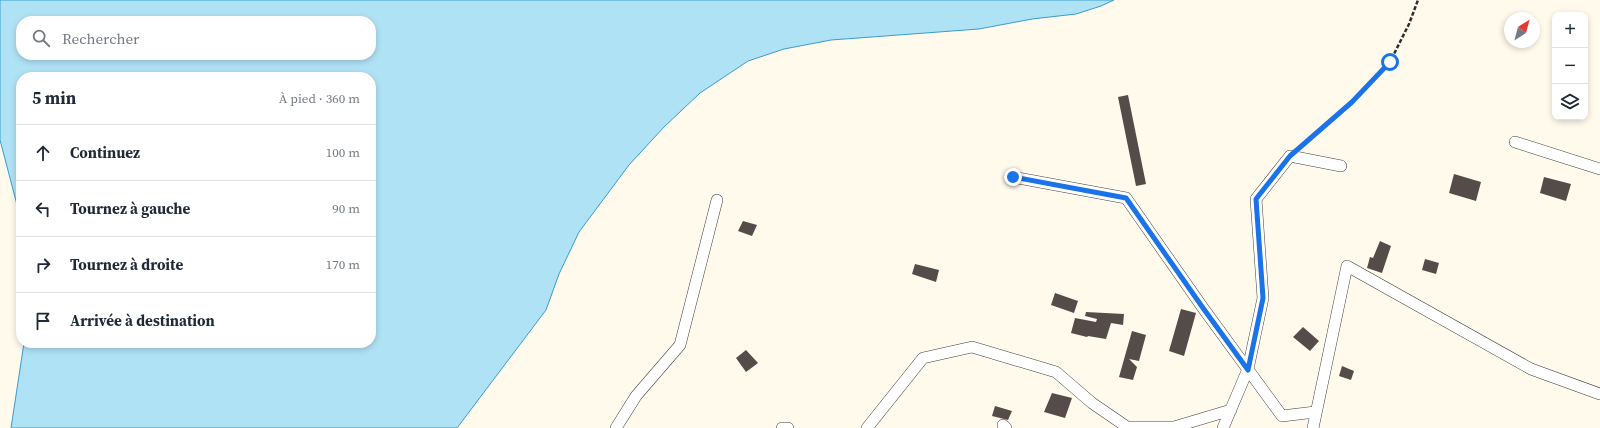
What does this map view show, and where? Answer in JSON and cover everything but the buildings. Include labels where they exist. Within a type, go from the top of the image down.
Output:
[{"type":"street","points":[[1515,142],[1567,160],[1600,169]]},
{"type":"street","points":[[1223,428],[1248,370],[1263,298],[1256,199],[1290,156],[1341,166]]},
{"type":"street","points":[[1013,177],[1126,198],[1203,308],[1282,416],[1315,412]]},
{"type":"street","points":[[616,428],[636,396],[680,346],[717,200]]},
{"type":"street","points":[[1312,428],[1347,266],[1531,369],[1600,394]]},
{"type":"street","points":[[867,428],[923,358],[972,347],[1056,372],[1092,403],[1127,427],[1174,427],[1231,410]]},
{"type":"street","points":[[1108,428],[1112,417]]},
{"type":"street","points":[[782,428],[788,428]]},
{"type":"path","points":[[1290,156],[1352,102],[1390,62],[1409,24],[1418,0]]},
{"type":"water","points":[[0,0],[1114,0],[1076,14],[1032,19],[979,29],[831,40],[784,49],[748,61],[700,93],[664,127],[629,165],[579,232],[559,274],[546,310],[457,428],[11,428],[23,348],[376,348],[376,72],[16,72],[16,201],[0,140]]},
{"type":"route","points":[[1013,177],[1126,198],[1248,370],[1263,298],[1256,199],[1290,156],[1352,102],[1390,62]]}]
